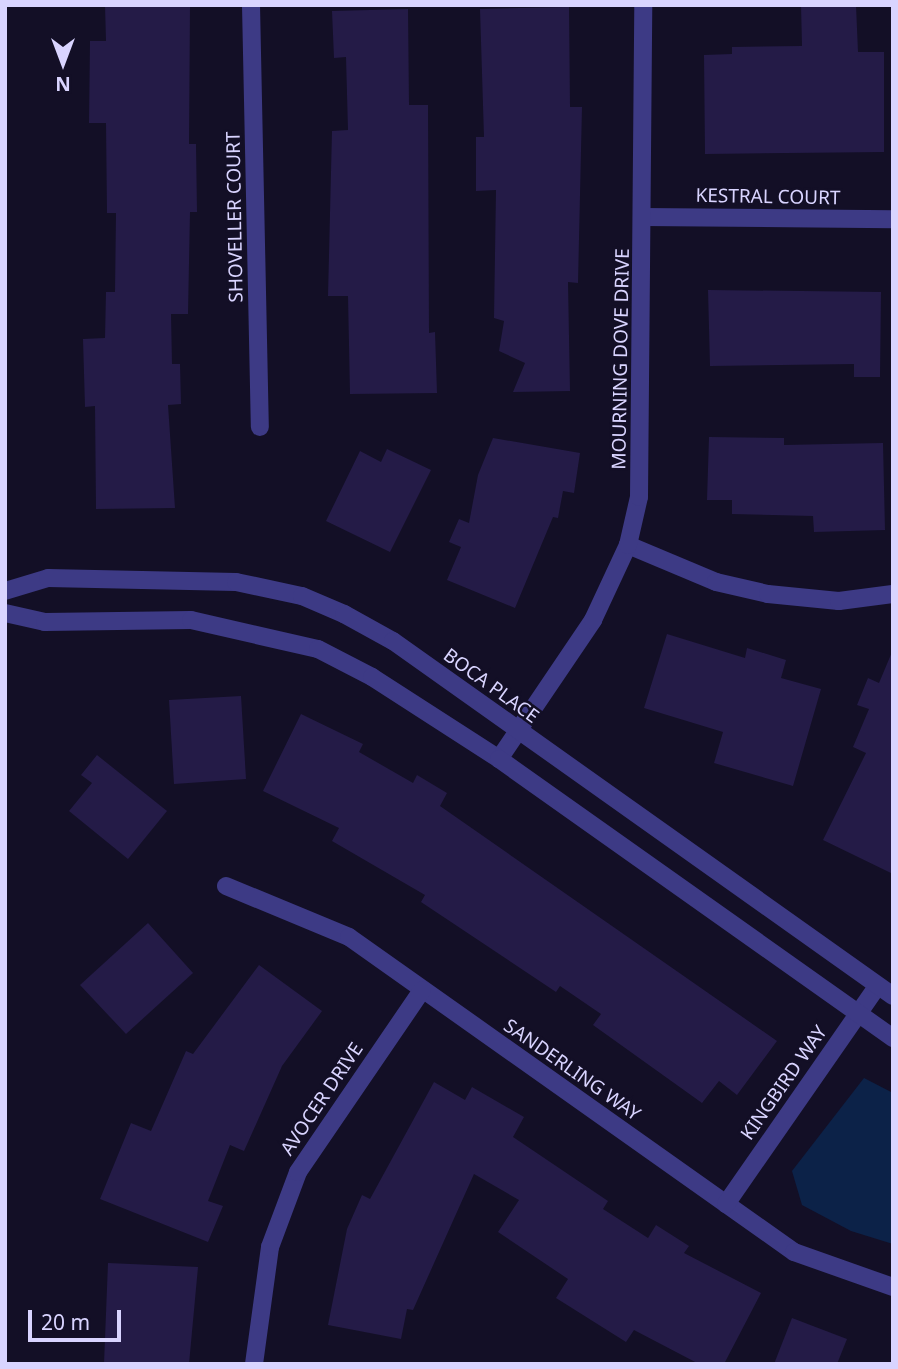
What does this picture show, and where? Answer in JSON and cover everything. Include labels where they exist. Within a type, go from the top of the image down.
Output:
[{"type":"street","name":"SHOVELLER COURT","points":[[251,5],[260,427]]},
{"type":"street","name":"MOURNING DOVE DRIVE","points":[[499,759],[593,621],[628,545],[644,458],[643,5]]},
{"type":"street","name":"KESTRAL COURT","points":[[643,217],[893,219]]},
{"type":"street","points":[[628,545],[716,582],[768,594],[839,601],[893,594]]},
{"type":"street","name":"BOCA PLACE","points":[[5,591],[48,578],[156,577],[236,582],[302,596],[393,640],[885,991]]},
{"type":"street","points":[[5,614],[45,621],[191,620],[254,630],[318,649],[373,677],[499,759],[893,1038]]},
{"type":"street","name":"SANDERLING WAY","points":[[226,886],[348,937],[794,1252],[893,1287]]},
{"type":"street","name":"AVOCER DRIVE","points":[[254,1364],[270,1247],[298,1172],[422,990]]},
{"type":"street","name":"KINGBIRD WAY","points":[[726,1204],[857,1015],[885,991]]},
{"type":"water","points":[[864,1078],[893,1093],[893,1244],[851,1231],[802,1205],[792,1171]]},
{"type":"building","points":[[105,5],[190,5],[189,144],[196,144],[197,212],[190,212],[188,314],[171,314],[172,364],[180,364],[181,404],[168,405],[175,508],[96,509],[95,406],[85,407],[83,339],[105,338],[106,292],[115,292],[116,213],[107,213],[106,123],[89,123],[90,41],[106,41]]},
{"type":"building","points":[[801,5],[856,5],[858,52],[884,52],[884,152],[705,154],[704,55],[732,54],[732,47],[802,46]]},
{"type":"building","points":[[569,7],[570,107],[582,107],[578,283],[568,282],[570,391],[513,392],[525,363],[499,351],[504,321],[494,318],[496,190],[476,191],[476,137],[484,137],[480,9]]},
{"type":"building","points":[[408,9],[409,105],[428,105],[429,333],[435,332],[437,393],[350,394],[348,296],[328,296],[332,131],[348,130],[346,57],[334,58],[332,11]]},
{"type":"building","points":[[708,290],[881,292],[880,377],[854,377],[854,364],[710,366]]},
{"type":"building","points":[[709,437],[784,438],[784,445],[883,443],[885,530],[814,532],[813,516],[732,514],[732,500],[707,500]]},
{"type":"building","points":[[493,438],[580,453],[574,493],[563,491],[558,518],[553,517],[515,608],[447,580],[461,547],[449,542],[459,519],[469,523],[478,475]]},
{"type":"building","points":[[387,449],[431,470],[390,552],[326,521],[360,451],[381,462]]},
{"type":"building","points":[[667,634],[745,658],[747,648],[786,660],[781,678],[821,689],[793,786],[714,763],[723,732],[644,708]]},
{"type":"building","points":[[892,652],[893,874],[823,840],[866,753],[853,747],[869,709],[857,705],[868,678],[879,683]]},
{"type":"building","points":[[241,696],[246,779],[174,784],[169,700]]},
{"type":"building","points":[[301,714],[363,744],[359,752],[413,783],[417,775],[447,793],[440,806],[777,1041],[737,1095],[719,1081],[702,1103],[593,1025],[601,1014],[560,986],[556,992],[421,902],[425,895],[332,841],[339,828],[263,791]]},
{"type":"building","points":[[97,755],[167,811],[128,859],[69,811],[92,783],[81,775]]},
{"type":"building","points":[[148,923],[193,973],[126,1034],[80,985]]},
{"type":"building","points":[[259,965],[322,1011],[282,1066],[244,1151],[230,1145],[208,1201],[223,1206],[208,1242],[100,1199],[131,1123],[151,1131],[186,1051],[193,1054]]},
{"type":"building","points":[[434,1082],[465,1100],[472,1087],[524,1117],[513,1137],[608,1201],[603,1209],[648,1238],[656,1225],[689,1246],[684,1253],[761,1293],[724,1364],[699,1364],[634,1330],[626,1342],[556,1298],[568,1279],[498,1232],[519,1200],[474,1174],[413,1310],[407,1309],[401,1339],[328,1325],[347,1229],[362,1195],[370,1199]]},
{"type":"building","points":[[108,1263],[198,1267],[189,1364],[104,1364]]},
{"type":"building","points":[[792,1318],[847,1339],[837,1364],[774,1364]]}]
